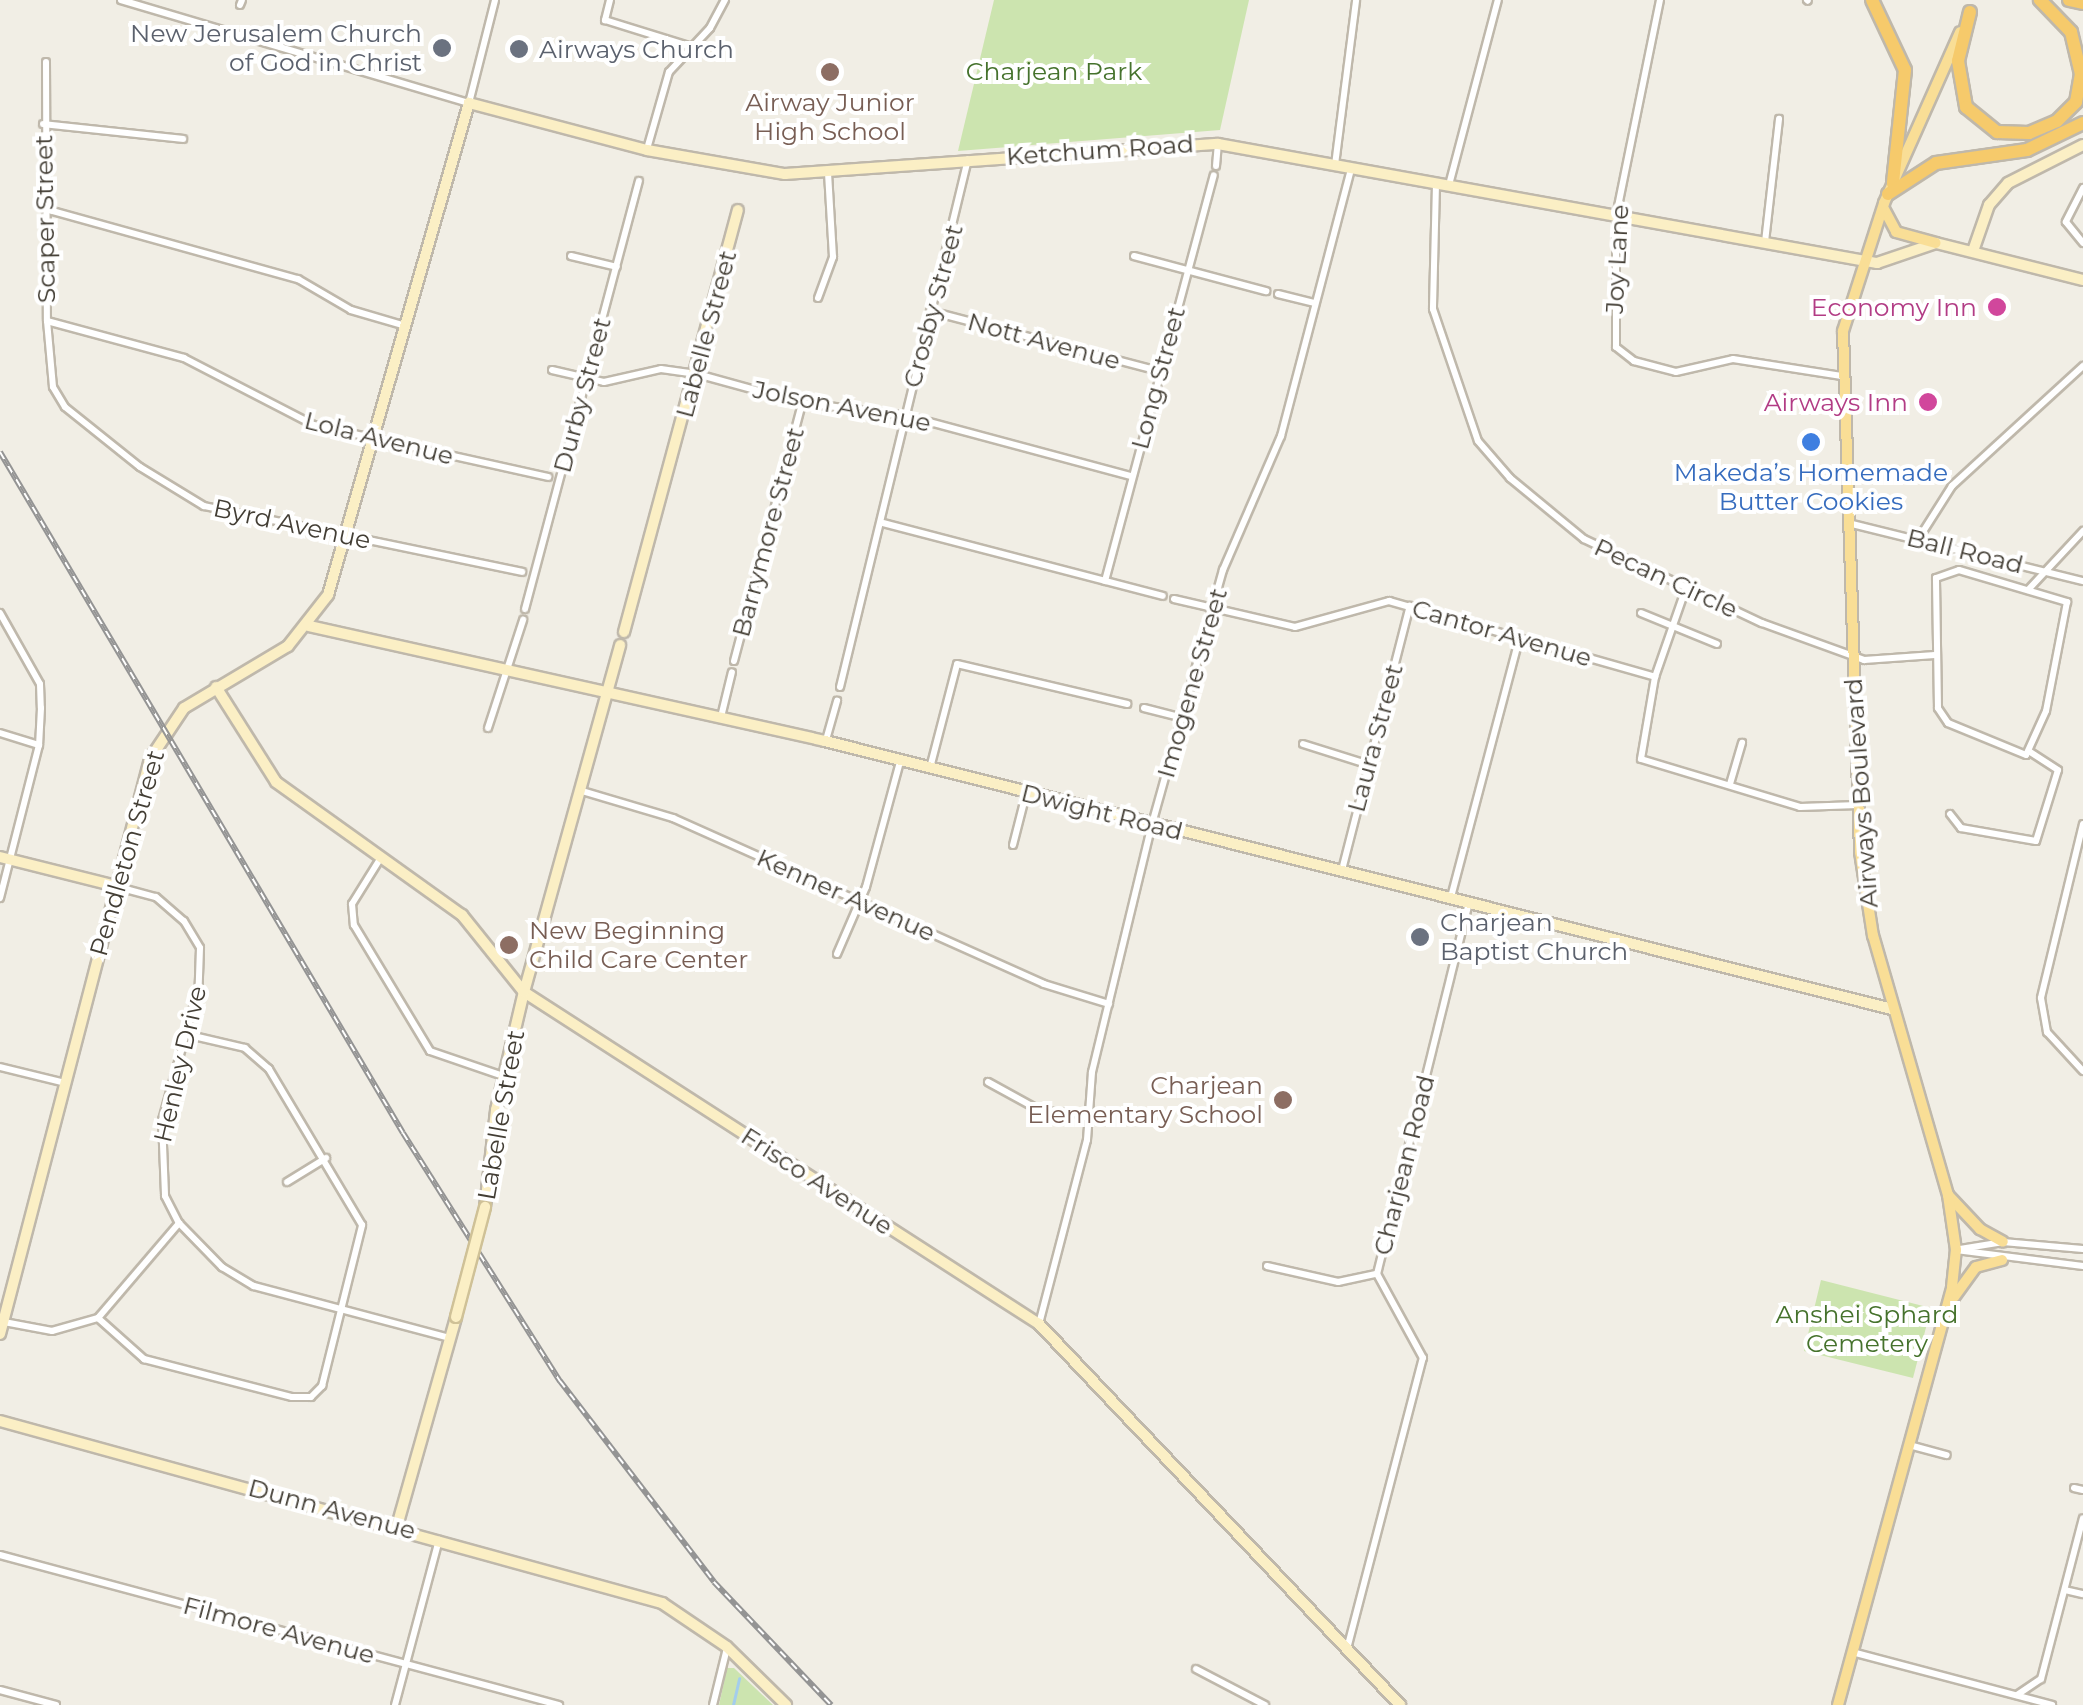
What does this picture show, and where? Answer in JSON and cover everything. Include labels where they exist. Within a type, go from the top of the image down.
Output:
[{"type":"highway","points":[[1872,0],[1905,70],[1888,193]]},
{"type":"highway","points":[[1972,6],[1958,61],[1966,107],[1997,132],[2029,134],[2056,122],[2076,102],[2080,74],[2071,32],[2040,0]]},
{"type":"highway","points":[[2069,0],[2083,3]]},
{"type":"highway","points":[[1888,193],[1936,163],[2027,150],[2083,123]]},
{"type":"main road","name":"Airways Boulevard","points":[[1838,1705],[1944,1315],[1956,1250],[1948,1196],[1873,936],[1858,805],[1850,657],[1844,324],[1862,260],[1888,193],[1972,6]]},
{"type":"main road","points":[[1888,193],[1896,232],[1936,243]]},
{"type":"main road","points":[[1948,1196],[1980,1229],[2003,1242]]},
{"type":"main road","points":[[1944,1315],[1964,1278],[2002,1260]]},
{"type":"street","name":"Ketchum Road","points":[[121,0],[468,103],[647,150],[746,171],[828,171],[1218,144],[1862,260],[1877,262],[1936,243]]},
{"type":"street","points":[[468,103],[495,0]]},
{"type":"street","points":[[610,0],[605,20],[689,46]]},
{"type":"street","points":[[647,150],[660,94],[689,46],[710,28],[725,0]]},
{"type":"street","points":[[1334,165],[1356,0]]},
{"type":"street","points":[[1449,186],[1498,0]]},
{"type":"street","name":"Joy Lane","points":[[1660,0],[1616,217],[1616,347],[1634,361],[1676,372],[1733,360],[1842,376]]},
{"type":"street","name":"Scaper Street","points":[[46,62],[45,209],[51,376]]},
{"type":"street","name":"Pendleton Street","points":[[0,1334],[116,886],[160,737],[184,708],[288,646],[310,626],[336,577],[402,324],[468,103]]},
{"type":"street","points":[[1764,243],[1779,119]]},
{"type":"street","points":[[44,124],[184,139]]},
{"type":"street","points":[[1216,166],[1218,144]]},
{"type":"street","points":[[1973,251],[1990,205],[2008,183],[2083,145]]},
{"type":"street","name":"Crosby Street","points":[[840,687],[883,523],[903,415],[968,159]]},
{"type":"street","name":"Imogene Street","points":[[1038,1324],[1152,824],[1234,540],[1276,452],[1351,168]]},
{"type":"street","points":[[818,298],[834,257],[828,171]]},
{"type":"street","name":"Long Street","points":[[1105,581],[1158,370],[1214,175]]},
{"type":"street","name":"Durby Street","points":[[525,609],[640,181]]},
{"type":"street","name":"Pecan Circle","points":[[1436,184],[1433,309],[1478,441],[1510,478],[1584,539],[1686,588],[1850,657]]},
{"type":"street","points":[[2083,188],[2066,222],[2083,243]]},
{"type":"street","points":[[45,209],[298,279],[351,310],[402,324]]},
{"type":"street","name":"Labelle Street","points":[[624,632],[738,210]]},
{"type":"street","points":[[1936,243],[2083,280]]},
{"type":"street","points":[[571,256],[618,267]]},
{"type":"street","points":[[1134,256],[1266,291]]},
{"type":"street","points":[[1278,294],[1315,303]]},
{"type":"street","name":"Nott Avenue","points":[[930,311],[1158,370]]},
{"type":"street","name":"Lola Avenue","points":[[47,321],[184,358],[289,414],[372,441],[548,477]]},
{"type":"street","points":[[1919,538],[1952,486],[2083,366]]},
{"type":"street","name":"Jolson Avenue","points":[[552,370],[588,379],[622,381],[661,368],[696,374],[802,403],[903,415],[1131,476]]},
{"type":"street","name":"Byrd Avenue","points":[[51,376],[57,396],[75,417],[178,494],[204,506],[522,572]]},
{"type":"street","name":"Barrymore Street","points":[[734,662],[802,403]]},
{"type":"street","points":[[883,523],[1163,596]]},
{"type":"street","name":"Ball Road","points":[[1848,523],[2083,580]]},
{"type":"street","points":[[2028,590],[2083,531]]},
{"type":"street","points":[[1950,814],[1961,828],[2036,841],[2058,770],[2029,751],[1984,741],[1948,723],[1938,708],[1936,578],[1959,570],[2068,602],[2046,710],[2029,751]]},
{"type":"street","points":[[1686,588],[1654,677],[1641,759],[1800,807],[1858,805]]},
{"type":"street","name":"Cantor Avenue","points":[[1174,599],[1295,628],[1389,601],[1654,677]]},
{"type":"street","name":"Laura Street","points":[[1341,871],[1410,606]]},
{"type":"street","points":[[0,612],[40,684],[39,746],[5,858],[0,898]]},
{"type":"street","points":[[1642,613],[1717,644]]},
{"type":"street","points":[[488,728],[523,620]]},
{"type":"street","name":"Dwight Road","points":[[310,626],[608,690],[825,742],[1892,1009]]},
{"type":"street","points":[[1450,898],[1519,638]]},
{"type":"street","name":"Labelle Street","points":[[396,1526],[485,1207],[504,1077],[524,992],[620,646]]},
{"type":"street","points":[[1850,657],[1935,655]]},
{"type":"street","points":[[930,768],[957,664],[1127,704]]},
{"type":"street","name":"Barrymore Street","points":[[720,717],[732,672]]},
{"type":"street","name":"Frisco Avenue","points":[[216,686],[276,782],[462,915],[524,992],[1038,1324],[1400,1705]]},
{"type":"street","points":[[825,742],[837,701]]},
{"type":"street","points":[[1144,708],[1184,718]]},
{"type":"street","points":[[0,733],[39,746]]},
{"type":"street","points":[[1730,784],[1742,743]]},
{"type":"street","points":[[1303,744],[1368,764]]},
{"type":"street","points":[[837,954],[860,902],[900,762]]},
{"type":"street","name":"Kenner Avenue","points":[[582,791],[673,818],[1044,984],[1109,1004]]},
{"type":"street","points":[[1013,846],[1026,794]]},
{"type":"street","points":[[2082,1069],[2047,1032],[2041,998],[2083,824]]},
{"type":"street","points":[[5,858],[116,886]]},
{"type":"street","points":[[380,859],[352,904],[354,926],[430,1051],[504,1077]]},
{"type":"street","name":"Henley Drive","points":[[116,886],[156,898],[184,920],[200,948],[200,986],[162,1120],[159,1159],[165,1196],[179,1223],[222,1268],[254,1286],[450,1338]]},
{"type":"street","name":"Charjean Road","points":[[1346,1650],[1423,1358],[1378,1274],[1469,903]]},
{"type":"street","points":[[98,1318],[144,1358],[311,1397],[322,1386],[362,1225],[326,1158],[269,1069],[246,1048],[185,1034]]},
{"type":"street","points":[[2082,1069],[2083,1057]]},
{"type":"street","points":[[0,1067],[65,1084]]},
{"type":"street","points":[[988,1082],[1041,1112],[1088,1114]]},
{"type":"street","points":[[286,1182],[326,1158]]},
{"type":"street","points":[[3,1321],[52,1331],[98,1318],[179,1223]]},
{"type":"street","points":[[1956,1250],[2003,1242],[2083,1249]]},
{"type":"street","points":[[1956,1250],[2002,1260],[2083,1266]]},
{"type":"street","points":[[1267,1266],[1338,1282],[1378,1274]]},
{"type":"street","name":"Dunn Avenue","points":[[0,1421],[396,1526],[662,1603],[727,1647],[786,1705]]},
{"type":"street","points":[[1907,1444],[1947,1455]]},
{"type":"street","points":[[2074,1488],[2083,1490]]},
{"type":"street","points":[[2016,1696],[2040,1679],[2083,1518]]},
{"type":"street","points":[[395,1705],[439,1538]]},
{"type":"street","name":"Filmore Avenue","points":[[0,1554],[559,1705]]},
{"type":"street","points":[[2064,1590],[2083,1594]]},
{"type":"street","points":[[713,1705],[727,1647]]},
{"type":"street","points":[[1852,1652],[2052,1705]]},
{"type":"street","points":[[1196,1668],[1265,1705]]},
{"type":"street","points":[[0,1690],[56,1705]]},
{"type":"green space","name":"Charjean Park","points":[[994,0],[1249,0],[1220,130],[958,151]]},
{"type":"green space","name":"Anshei Sphard Cemetery","points":[[1821,1280],[1931,1308],[1913,1378],[1804,1351]]},
{"type":"green space","points":[[727,1668],[734,1668],[773,1705],[719,1705]]},
{"type":"waterway","points":[[733,1705],[739,1679]]},
{"type":"railway","points":[[0,452],[403,1133],[560,1381],[714,1582],[831,1705]]},
{"type":"place","name":"New Jerusalem Church of God in Christ","points":[[442,48]]},
{"type":"place","name":"Airways Church","points":[[519,49]]},
{"type":"place","name":"Airway Junior High School","points":[[830,72]]},
{"type":"place","name":"Economy Inn","points":[[1997,307]]},
{"type":"place","name":"Airways Inn","points":[[1928,402]]},
{"type":"place","name":"Makeda’s Homemade Butter Cookies","points":[[1811,442]]},
{"type":"place","name":"Charjean Baptist Church","points":[[1420,937]]},
{"type":"place","name":"New Beginning Child Care Center","points":[[509,945]]},
{"type":"place","name":"Charjean Elementary School","points":[[1283,1100]]}]
